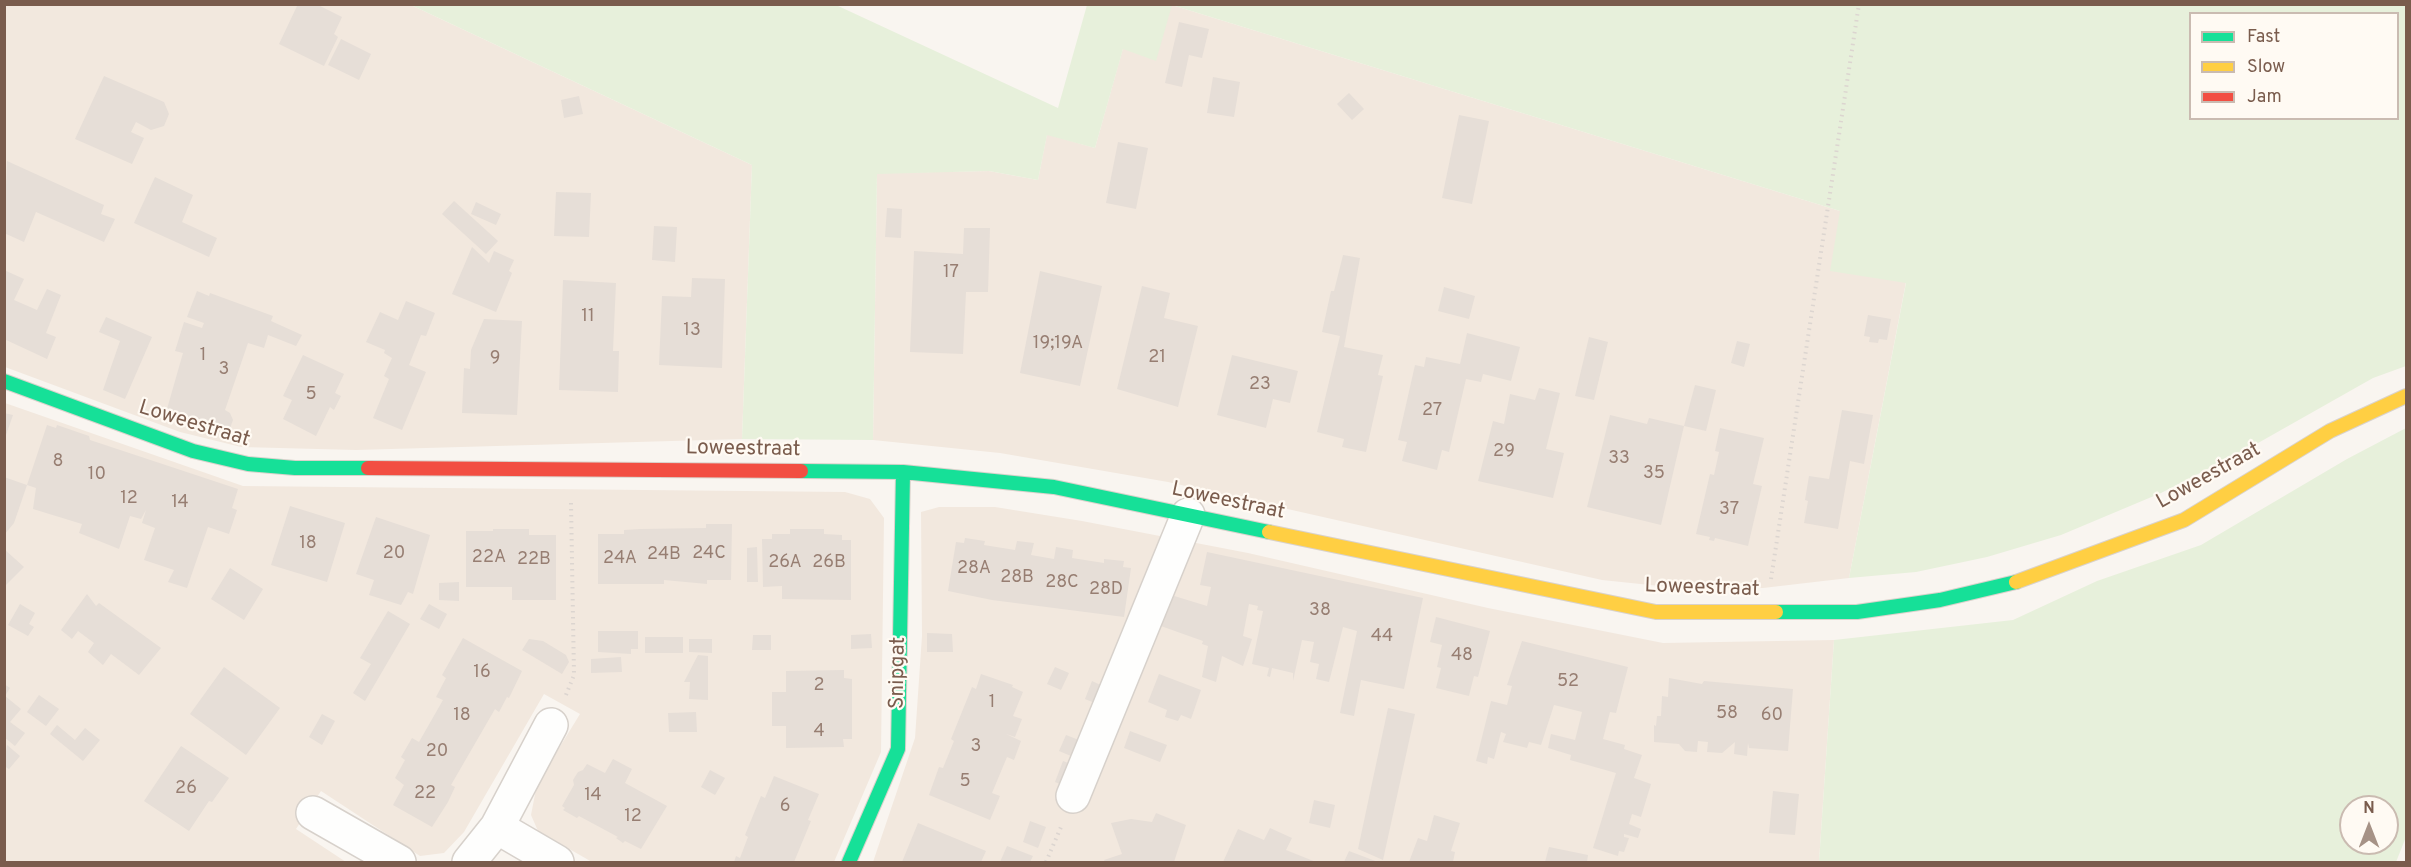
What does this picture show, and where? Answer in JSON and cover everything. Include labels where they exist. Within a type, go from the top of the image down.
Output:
[{"type":"street","name":"Loweestraat","points":[[4,381],[193,451],[248,464],[295,468],[903,472],[1054,487],[1656,612],[1857,612],[1940,600],[2015,582],[2184,520],[2330,430],[2406,396]]},
{"type":"street","name":"Snipgat","points":[[849,862],[898,749],[903,472]]},
{"type":"street","points":[[1073,796],[1188,515]]},
{"type":"street","points":[[469,862],[497,827],[550,725]]},
{"type":"street","points":[[313,813],[399,862]]},
{"type":"street","points":[[497,827],[556,862]]},
{"type":"path","points":[[1766,612],[1859,4]]},
{"type":"path","points":[[550,725],[571,686],[574,675],[571,470]]},
{"type":"shaded area","points":[[4,5],[411,5],[752,165],[742,439],[356,450],[241,447],[180,432],[5,367]]},
{"type":"shaded area","points":[[1172,5],[1840,211],[1906,282],[1849,578],[1763,588],[1679,588],[1602,580],[1168,482],[1000,453],[873,440],[877,173],[989,171],[1038,180],[1047,134],[1095,148],[1123,48]]},
{"type":"shaded area","points":[[5,403],[243,486],[845,492],[870,499],[884,518],[881,752],[834,862],[592,862],[538,831],[531,815],[537,784],[580,714],[544,694],[464,832],[444,853],[420,856],[321,791],[296,829],[346,862],[5,862]]},
{"type":"shaded area","points":[[939,507],[995,507],[1082,521],[1248,553],[1488,608],[1663,643],[1834,640],[1819,862],[873,862],[915,738],[922,636],[921,512]]},
{"type":"green space","points":[[411,5],[836,5],[1058,108],[1087,5],[1172,5],[1156,61],[1123,49],[1095,148],[1047,135],[1038,180],[989,171],[877,174],[873,440],[742,439],[752,165]]},
{"type":"green space","points":[[1172,5],[2406,5],[2406,366],[2373,378],[2251,447],[2161,493],[2061,535],[1987,557],[1916,572],[1849,578],[1906,283],[1830,271],[1840,211]]},
{"type":"green space","points":[[2406,428],[2406,837],[2399,854],[2399,795],[2339,795],[2339,855],[2399,855],[2396,862],[1819,862],[1834,640],[2013,620],[2097,581],[2201,545],[2347,459]]},
{"type":"building","points":[[298,4],[316,4],[342,17],[334,34],[338,37],[324,66],[279,44]]},
{"type":"building","points":[[1179,22],[1209,29],[1202,58],[1189,55],[1182,87],[1165,83]]},
{"type":"building","points":[[341,39],[371,54],[359,80],[328,65]]},
{"type":"building","points":[[104,76],[164,102],[169,114],[164,126],[151,130],[136,122],[131,132],[144,138],[132,164],[75,139]]},
{"type":"building","points":[[1213,77],[1240,82],[1234,117],[1207,113]]},
{"type":"building","points":[[1349,93],[1364,109],[1352,120],[1337,104]]},
{"type":"building","points":[[579,96],[583,114],[564,118],[561,100]]},
{"type":"building","points":[[1459,115],[1489,121],[1472,204],[1442,198]]},
{"type":"building","points":[[1118,142],[1148,148],[1136,209],[1106,203]]},
{"type":"building","points":[[7,161],[104,205],[101,214],[115,219],[104,242],[36,212],[24,242],[4,233]]},
{"type":"building","points":[[155,177],[193,195],[182,222],[217,238],[209,257],[134,223]]},
{"type":"building","points":[[556,192],[591,193],[589,237],[554,236]]},
{"type":"building","points":[[454,201],[498,241],[486,254],[442,214]]},
{"type":"building","points":[[476,202],[501,214],[496,225],[471,214]]},
{"type":"building","points":[[887,208],[902,209],[901,238],[885,237]]},
{"type":"building","points":[[654,226],[677,227],[675,262],[652,260]]},
{"type":"building","points":[[964,228],[990,228],[988,292],[966,292],[963,354],[910,352],[914,251],[963,254]]},
{"type":"building","points":[[472,247],[489,263],[494,251],[514,260],[509,271],[512,273],[496,312],[452,294]]},
{"type":"building","points":[[1343,255],[1360,258],[1344,347],[1383,355],[1378,375],[1383,376],[1366,452],[1342,447],[1344,439],[1317,432],[1340,336],[1322,332],[1331,291],[1334,291]]},
{"type":"building","points":[[4,270],[24,279],[14,300],[37,310],[47,289],[61,295],[46,333],[56,337],[47,359],[4,339]]},
{"type":"building","points":[[1040,271],[1102,286],[1080,386],[1020,373]]},
{"type":"building","points":[[692,278],[725,279],[722,368],[659,365],[662,296],[691,297]]},
{"type":"building","points":[[563,280],[616,283],[613,351],[619,351],[618,392],[559,390]]},
{"type":"building","points":[[1142,286],[1170,293],[1164,318],[1198,326],[1178,407],[1117,389]]},
{"type":"building","points":[[1444,287],[1475,296],[1469,319],[1438,311]]},
{"type":"building","points":[[197,291],[209,296],[210,293],[273,316],[271,321],[302,335],[296,346],[268,335],[264,348],[248,343],[225,410],[230,413],[233,420],[229,431],[221,428],[220,432],[165,416],[183,353],[175,351],[184,322],[202,328],[204,323],[187,317]]},
{"type":"building","points":[[406,301],[435,313],[426,336],[421,335],[409,365],[426,372],[402,430],[373,418],[389,379],[384,376],[392,358],[384,353],[385,350],[366,342],[380,312],[398,320]]},
{"type":"building","points":[[1868,315],[1891,319],[1887,340],[1879,339],[1878,343],[1869,342],[1870,337],[1864,336]]},
{"type":"building","points":[[106,317],[152,337],[125,399],[103,390],[120,341],[99,332]]},
{"type":"building","points":[[484,319],[522,321],[517,415],[462,413],[464,368],[470,369],[471,350]]},
{"type":"building","points":[[1467,333],[1520,347],[1511,381],[1483,374],[1481,382],[1466,379],[1449,452],[1442,450],[1437,470],[1402,461],[1407,442],[1398,440],[1415,365],[1424,367],[1426,357],[1460,364]]},
{"type":"building","points":[[1589,337],[1608,342],[1594,400],[1575,396]]},
{"type":"building","points":[[1737,341],[1750,344],[1744,367],[1731,363]]},
{"type":"building","points":[[303,355],[344,374],[335,393],[341,396],[334,410],[330,407],[316,436],[283,419],[292,400],[283,396]]},
{"type":"building","points":[[1232,355],[1298,371],[1290,403],[1273,399],[1266,428],[1217,415]]},
{"type":"building","points":[[1695,385],[1716,390],[1706,431],[1684,426]]},
{"type":"building","points":[[1539,388],[1560,393],[1546,449],[1564,453],[1553,498],[1478,481],[1493,421],[1504,424],[1510,394],[1535,400]]},
{"type":"building","points":[[1842,410],[1873,415],[1864,464],[1850,461],[1838,529],[1804,523],[1809,476],[1829,479]]},
{"type":"building","points":[[4,413],[13,415],[5,438],[4,438]]},
{"type":"building","points":[[1610,415],[1647,424],[1649,418],[1684,426],[1661,525],[1587,507]]},
{"type":"building","points":[[47,425],[56,428],[57,425],[89,436],[90,440],[238,489],[232,508],[237,510],[229,534],[208,527],[187,588],[168,582],[174,570],[144,560],[155,528],[142,523],[146,510],[141,519],[130,516],[119,549],[79,533],[82,524],[33,509],[36,488],[27,485]]},
{"type":"building","points":[[1720,428],[1764,438],[1753,484],[1762,486],[1748,546],[1715,538],[1714,541],[1709,540],[1710,537],[1696,534],[1710,474],[1714,475],[1719,452],[1715,451]]},
{"type":"building","points":[[4,477],[27,485],[14,523],[4,535]]},
{"type":"building","points":[[290,506],[345,523],[327,582],[271,565]]},
{"type":"building","points":[[376,517],[430,535],[413,594],[408,592],[401,605],[369,595],[374,580],[356,574]]},
{"type":"building","points":[[706,524],[732,524],[731,580],[707,580],[707,584],[664,580],[664,584],[598,584],[598,534],[624,534],[624,530],[641,529],[706,528]]},
{"type":"building","points":[[493,529],[529,529],[529,535],[556,535],[556,600],[512,600],[512,587],[466,587],[466,531],[493,531]]},
{"type":"building","points":[[790,529],[824,529],[824,534],[842,535],[842,540],[851,540],[851,600],[782,599],[782,586],[763,587],[762,539],[772,539],[772,534],[790,534]]},
{"type":"building","points":[[965,538],[985,541],[984,545],[1015,550],[1017,541],[1034,543],[1031,555],[1054,559],[1056,547],[1073,550],[1072,558],[1104,563],[1104,559],[1124,561],[1123,567],[1131,568],[1124,617],[992,600],[948,591],[956,542],[964,543]]},
{"type":"building","points":[[757,547],[758,582],[747,582],[747,548]]},
{"type":"building","points":[[4,549],[24,567],[4,587]]},
{"type":"building","points":[[1207,552],[1423,598],[1404,689],[1361,680],[1354,716],[1340,713],[1357,631],[1343,627],[1329,682],[1316,679],[1319,664],[1310,662],[1314,642],[1302,640],[1293,681],[1293,673],[1272,668],[1270,677],[1267,676],[1269,668],[1252,664],[1263,611],[1257,610],[1258,606],[1249,604],[1243,636],[1252,639],[1243,666],[1222,656],[1216,682],[1202,677],[1208,646],[1202,644],[1203,641],[1158,625],[1171,595],[1207,606],[1211,587],[1200,585]]},
{"type":"building","points":[[230,568],[263,589],[244,620],[211,599]]},
{"type":"building","points":[[459,582],[459,601],[439,600],[439,583]]},
{"type":"building","points":[[87,594],[96,606],[99,603],[161,648],[139,675],[111,654],[103,665],[88,652],[94,643],[78,631],[72,639],[61,630]]},
{"type":"building","points":[[20,604],[35,613],[29,624],[34,627],[28,636],[8,625]]},
{"type":"building","points":[[429,604],[447,614],[439,629],[420,619]]},
{"type":"building","points":[[388,611],[410,624],[365,701],[353,693],[371,664],[360,658]]},
{"type":"building","points":[[1436,617],[1490,631],[1478,677],[1474,676],[1469,696],[1436,688],[1441,668],[1437,667],[1442,645],[1430,642]]},
{"type":"building","points":[[598,631],[638,631],[638,649],[631,649],[631,654],[598,652]]},
{"type":"building","points":[[927,633],[952,634],[953,652],[927,652]]},
{"type":"building","points":[[871,634],[872,648],[851,649],[851,635]]},
{"type":"building","points":[[753,635],[771,635],[771,650],[752,650]]},
{"type":"building","points":[[645,637],[683,637],[683,653],[645,653]]},
{"type":"building","points":[[463,638],[522,671],[509,698],[507,697],[499,712],[495,709],[451,785],[455,787],[432,827],[393,805],[404,785],[395,778],[405,760],[401,757],[412,738],[419,742],[443,700],[436,697],[446,678],[442,675]]},
{"type":"building","points":[[529,639],[543,641],[566,655],[569,662],[562,674],[522,650]]},
{"type":"building","points":[[689,639],[712,639],[712,653],[689,652]]},
{"type":"building","points":[[1522,641],[1628,667],[1616,713],[1610,712],[1603,739],[1625,745],[1624,749],[1642,755],[1634,778],[1651,784],[1641,817],[1632,814],[1629,824],[1641,829],[1638,838],[1624,834],[1624,837],[1629,838],[1624,852],[1619,851],[1618,856],[1593,848],[1616,773],[1570,760],[1571,755],[1548,748],[1551,734],[1575,740],[1582,712],[1554,705],[1541,745],[1529,742],[1527,748],[1503,742],[1506,734],[1501,732],[1494,759],[1488,757],[1487,764],[1476,761],[1491,701],[1507,705],[1512,686],[1507,685]]},
{"type":"building","points":[[698,655],[708,656],[708,700],[689,699],[690,682],[684,682]]},
{"type":"building","points":[[621,657],[622,672],[591,673],[591,659]]},
{"type":"building","points":[[224,667],[280,708],[246,755],[190,714]]},
{"type":"building","points":[[1055,667],[1069,673],[1061,690],[1047,684]]},
{"type":"building","points":[[844,670],[844,678],[852,679],[852,739],[843,739],[844,747],[786,748],[786,726],[772,726],[772,692],[786,692],[786,671]]},
{"type":"building","points":[[981,674],[1013,685],[1012,687],[1023,692],[1013,716],[1022,719],[1015,737],[1006,734],[1021,741],[1014,760],[1007,757],[992,793],[1000,796],[990,820],[929,795],[939,767],[943,768],[954,741],[951,739],[972,687],[976,689]]},
{"type":"building","points":[[1159,674],[1201,690],[1191,719],[1181,715],[1178,721],[1165,717],[1167,710],[1148,702]]},
{"type":"building","points":[[1669,678],[1702,684],[1704,681],[1793,689],[1788,751],[1749,748],[1748,743],[1747,756],[1734,754],[1735,742],[1722,753],[1707,752],[1708,742],[1698,741],[1697,752],[1685,751],[1679,744],[1654,742],[1654,725],[1656,726],[1657,716],[1661,716],[1662,696],[1668,697]]},
{"type":"building","points":[[1092,681],[1109,689],[1102,706],[1085,699]]},
{"type":"building","points":[[4,684],[10,688],[5,696],[21,709],[10,722],[25,733],[15,746],[4,737]]},
{"type":"building","points":[[39,695],[59,709],[46,726],[27,712]]},
{"type":"building","points":[[1388,708],[1415,714],[1383,860],[1358,849]]},
{"type":"building","points":[[696,712],[697,732],[669,732],[668,713]]},
{"type":"building","points":[[322,714],[335,721],[322,745],[309,737]]},
{"type":"building","points":[[57,725],[75,740],[85,728],[100,740],[83,761],[50,734]]},
{"type":"building","points":[[1130,731],[1167,745],[1160,762],[1124,748]]},
{"type":"building","points":[[1066,735],[1084,742],[1078,759],[1059,751]]},
{"type":"building","points":[[7,745],[20,756],[9,769],[4,766]]},
{"type":"building","points":[[181,746],[229,778],[212,802],[209,801],[189,831],[144,801]]},
{"type":"building","points":[[613,759],[632,769],[625,783],[667,806],[641,849],[625,841],[623,843],[616,838],[618,837],[563,810],[565,808],[562,806],[574,785],[573,780],[578,772],[583,770],[587,764],[605,773]]},
{"type":"building","points":[[1063,761],[1076,766],[1067,787],[1055,782]]},
{"type":"building","points":[[710,770],[725,778],[715,795],[701,787]]},
{"type":"building","points":[[774,776],[819,794],[808,820],[811,821],[794,862],[734,862],[736,856],[740,858],[748,837],[745,835],[761,796],[765,798]]},
{"type":"building","points":[[1773,791],[1799,794],[1795,835],[1769,833]]},
{"type":"building","points":[[1314,800],[1335,805],[1330,828],[1309,823]]},
{"type":"building","points":[[1156,813],[1186,825],[1174,862],[1105,862],[1104,860],[1122,854],[1111,823],[1131,819],[1152,822]]},
{"type":"building","points":[[1434,815],[1460,823],[1451,851],[1455,852],[1453,862],[1409,862],[1418,838],[1427,841]]},
{"type":"building","points":[[1030,821],[1046,827],[1038,848],[1023,842]]},
{"type":"building","points":[[918,823],[986,851],[981,862],[902,862]]},
{"type":"building","points":[[1270,828],[1292,838],[1286,850],[1316,862],[1223,862],[1238,829],[1264,840]]},
{"type":"building","points":[[1007,846],[1033,856],[1030,862],[1000,862]]},
{"type":"building","points":[[1549,847],[1588,855],[1587,862],[1545,862]]},
{"type":"building","points":[[1349,851],[1378,862],[1344,862]]},
{"type":"traffic: fast","points":[[4,381],[193,451],[248,464],[295,468],[368,468]]},
{"type":"traffic: fast","points":[[801,471],[903,472],[1054,487],[1269,532]]},
{"type":"traffic: fast","points":[[849,862],[898,749],[903,472]]},
{"type":"traffic: fast","points":[[1776,612],[1857,612],[1940,600],[2016,582]]},
{"type":"traffic: slow","points":[[2016,582],[2184,520],[2330,431],[2406,396]]},
{"type":"traffic: slow","points":[[1269,532],[1656,612],[1776,612]]},
{"type":"traffic: jam","points":[[368,468],[801,471]]}]
